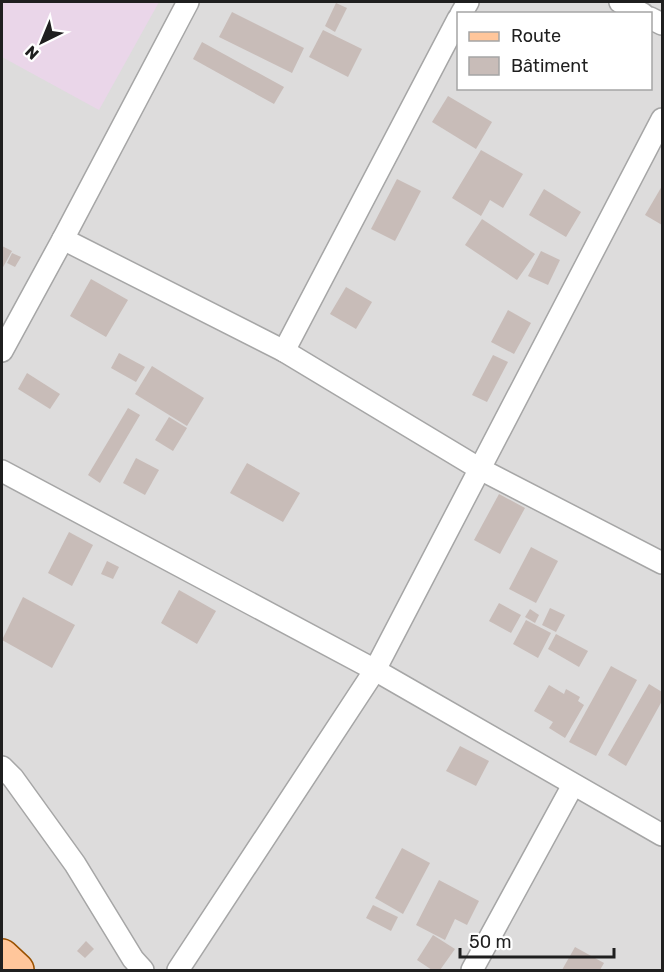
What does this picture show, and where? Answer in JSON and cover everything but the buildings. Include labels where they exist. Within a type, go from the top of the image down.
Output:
[{"type":"main road","points":[[2,956],[17,970]]},
{"type":"street","points":[[2,351],[188,2]]},
{"type":"street","points":[[620,2],[639,12]]},
{"type":"street","points":[[284,351],[457,23]]},
{"type":"street","points":[[178,970],[375,670],[663,119]]},
{"type":"street","points":[[63,239],[284,351],[480,469],[663,563]]},
{"type":"street","points":[[2,471],[375,670],[663,835]]},
{"type":"street","points":[[2,767],[13,778],[75,864],[133,959],[143,970]]},
{"type":"street","points":[[472,970],[573,785]]},
{"type":"shaded area","points":[[2,2],[662,2],[662,970],[2,970]]},
{"type":"shaded area","points":[[2,2],[159,2],[99,110],[2,57]]}]
